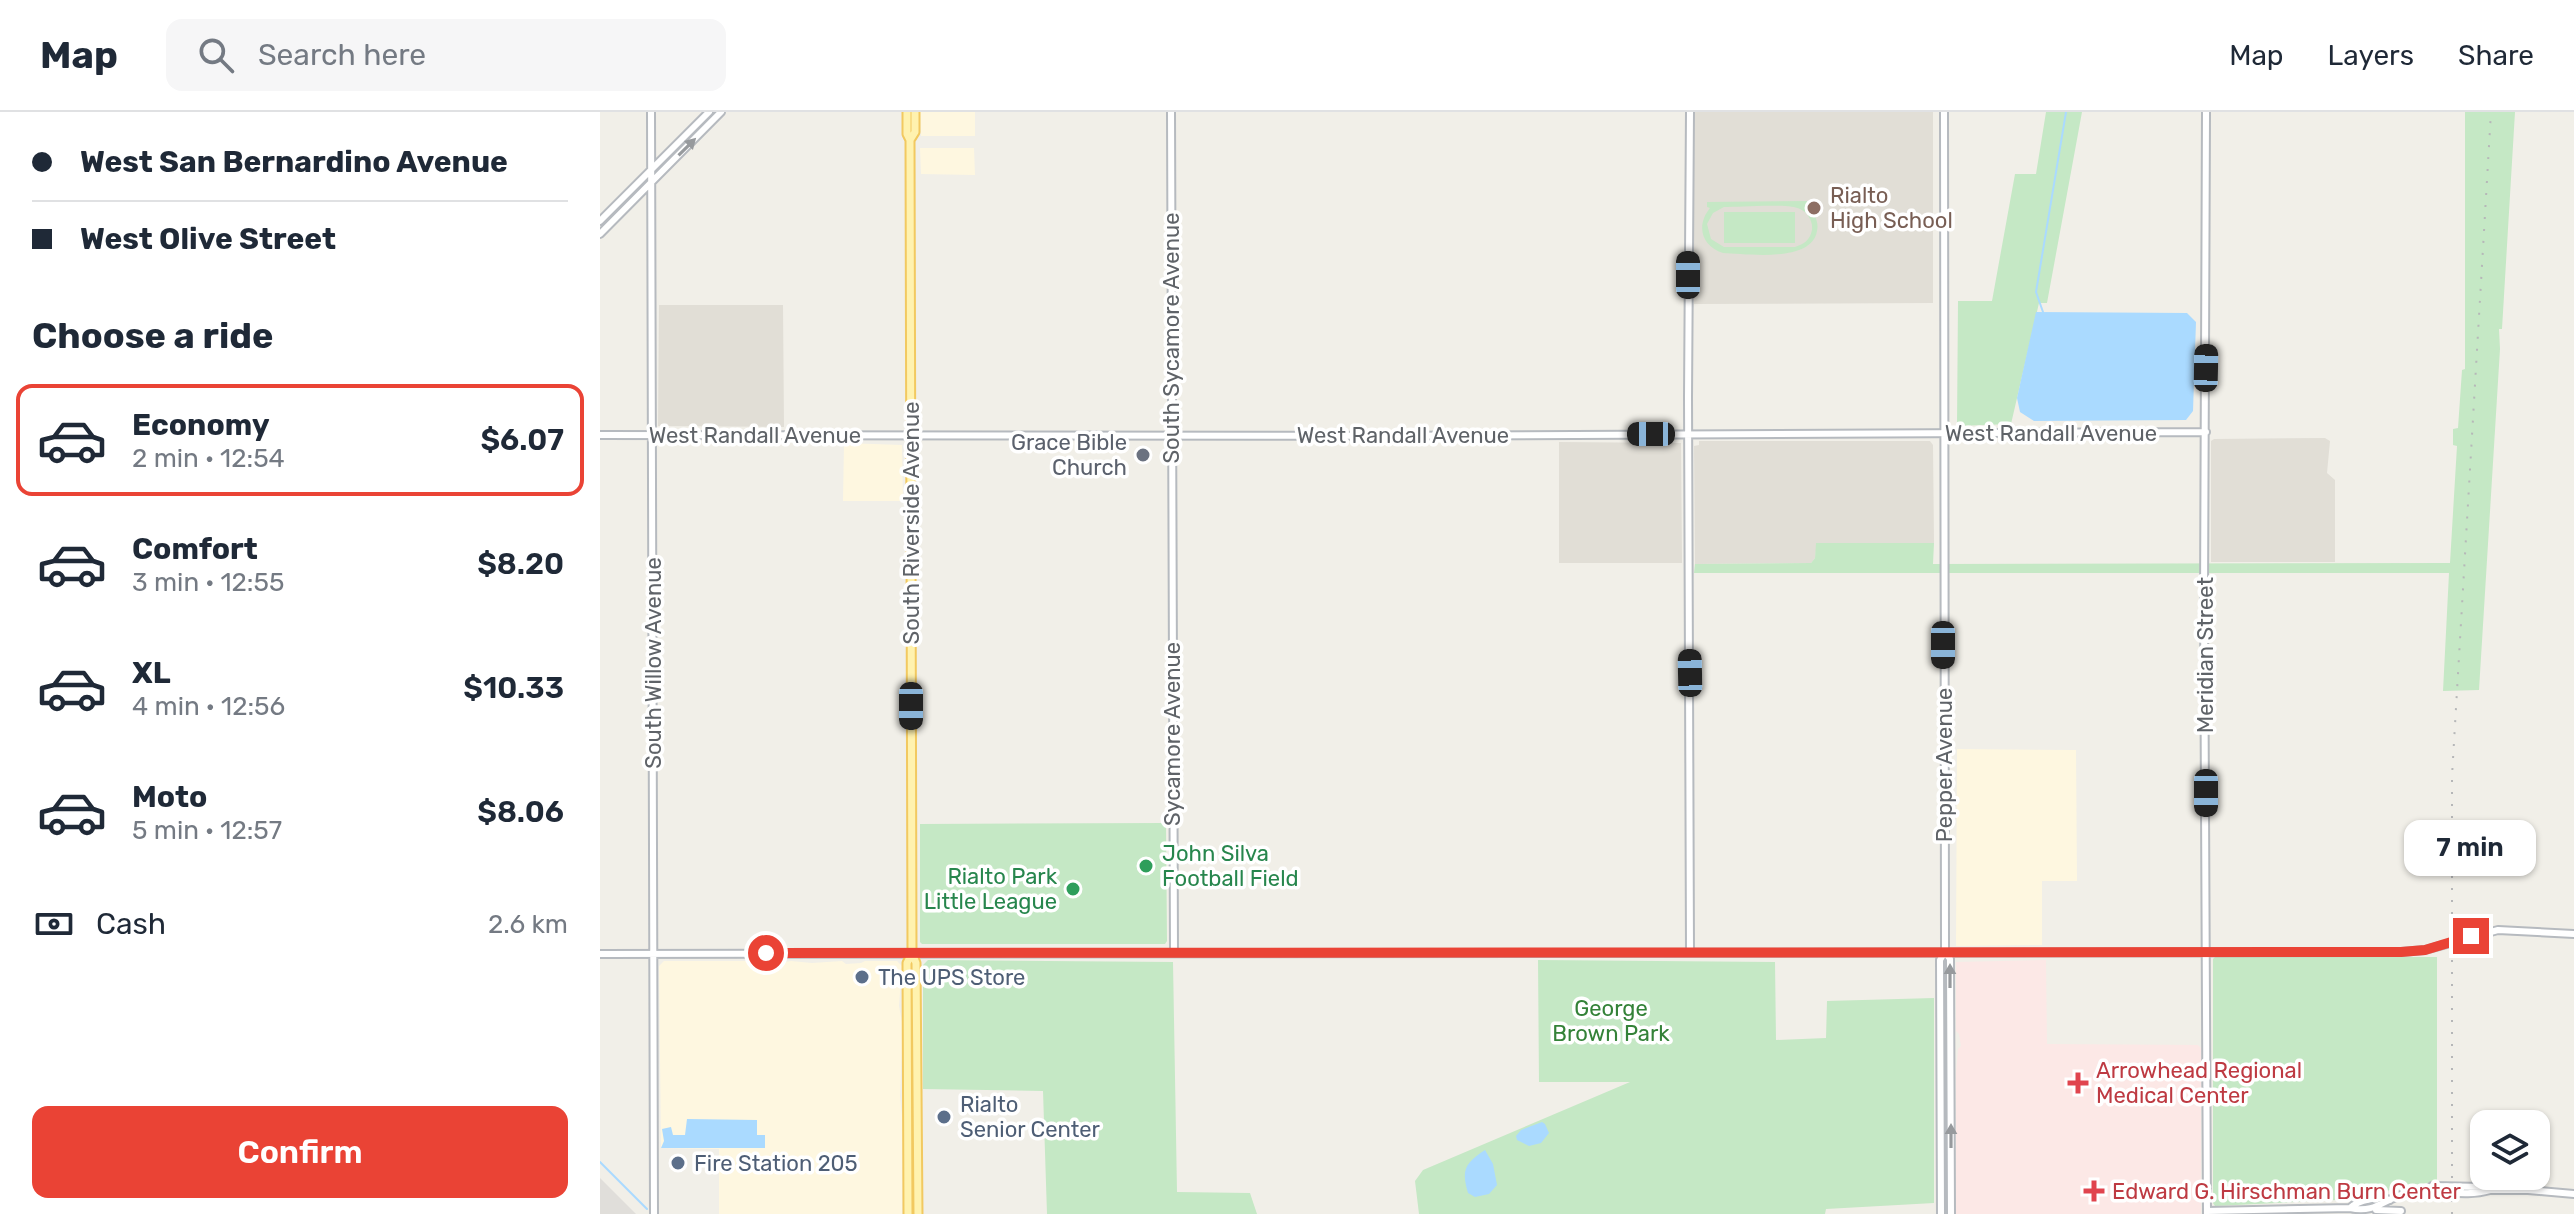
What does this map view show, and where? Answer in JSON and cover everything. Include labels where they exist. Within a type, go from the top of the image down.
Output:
[{"type":"main road","name":"South Riverside Avenue","points":[[907,112],[910,140],[912,953],[916,963],[912,1212]]},
{"type":"main road","name":"South Riverside Avenue","points":[[910,140],[915,132],[915,112]]},
{"type":"street","name":"South Willow Avenue","points":[[651,112],[654,1214]]},
{"type":"street","points":[[600,221],[709,112]]},
{"type":"street","points":[[600,234],[721,112]]},
{"type":"street","name":"South Sycamore Avenue","points":[[1171,112],[1172,564]]},
{"type":"street","points":[[1690,112],[1690,953]]},
{"type":"street","name":"Pepper Avenue","points":[[1941,1214],[1940,960],[1945,952],[1944,112]]},
{"type":"street","name":"Meridian Street","points":[[2206,112],[2207,1212]]},
{"type":"street","name":"West Randall Avenue","points":[[600,435],[1437,436],[2206,432]]},
{"type":"street","name":"Sycamore Avenue","points":[[1172,564],[1174,952]]},
{"type":"street","points":[[600,954],[2401,952],[2425,950],[2498,930],[2574,934]]},
{"type":"street","name":"Pepper Avenue","points":[[1945,952],[1950,959],[1951,1214]]},
{"type":"street","points":[[2373,1210],[2406,1193],[2427,1191],[2478,1193],[2528,1190],[2574,1194]]},
{"type":"street","points":[[2350,1208],[2356,1203],[2383,1198],[2390,1200]]},
{"type":"street","points":[[2207,1212],[2350,1208],[2401,1211]]},
{"type":"shaded area","points":[[920,112],[975,112],[975,136],[921,136]]},
{"type":"shaded area","name":"Rialto High School","points":[[1694,112],[1933,112],[1933,303],[1694,304]]},
{"type":"shaded area","points":[[920,148],[974,148],[975,175],[921,174]]},
{"type":"shaded area","points":[[659,305],[783,305],[784,427],[658,426]]},
{"type":"shaded area","points":[[2325,438],[2330,441],[2327,473],[2335,480],[2335,562],[2211,562],[2211,441]]},
{"type":"shaded area","points":[[1699,441],[1930,441],[1933,445],[1934,543],[1817,543],[1811,563],[1695,564],[1694,446],[1699,445]]},
{"type":"shaded area","points":[[1559,442],[1681,443],[1682,563],[1559,563]]},
{"type":"shaded area","points":[[844,443],[902,445],[903,501],[843,501]]},
{"type":"shaded area","points":[[1957,749],[2076,750],[2077,881],[2042,881],[2042,945],[1956,946]]},
{"type":"shaded area","name":"Arrowhead Regional Medical Center","points":[[2046,960],[2047,1044],[2198,1045],[2201,1048],[2201,1214],[1956,1214],[1956,1072],[1961,1046],[1956,1031],[1956,962]]},
{"type":"shaded area","points":[[664,961],[762,961],[769,967],[782,967],[785,962],[791,961],[842,961],[846,964],[897,961],[902,966],[899,1006],[903,1027],[900,1096],[903,1126],[902,1214],[719,1214],[719,1149],[661,1148],[659,966]]},
{"type":"shaded area","points":[[600,1178],[636,1214],[600,1214]]},
{"type":"green space","points":[[2046,112],[2082,112],[2047,303],[2039,303],[2011,424],[1957,426],[1958,301],[1992,301],[2015,174],[2036,174]]},
{"type":"green space","points":[[2465,112],[2515,112],[2502,329],[2499,329],[2479,690],[2443,691],[2449,573],[1694,573],[1695,564],[1811,563],[1815,558],[1816,543],[1934,543],[1933,564],[2450,563],[2457,446],[2453,445],[2453,429],[2458,428],[2462,370],[2465,369]]},
{"type":"green space","points":[[1811,201],[1809,208],[1816,219],[1817,231],[1813,241],[1791,252],[1762,255],[1723,253],[1710,245],[1703,234],[1703,221],[1710,208],[1707,202]],"holes":[[[1724,207],[1794,207],[1808,215],[1811,233],[1806,241],[1795,247],[1724,247],[1711,239],[1707,224],[1713,213]]]},
{"type":"green space","points":[[1724,212],[1795,212],[1795,243],[1724,243]]},
{"type":"green space","points":[[1166,823],[1165,944],[920,942],[920,824]]},
{"type":"green space","points":[[2215,957],[2437,957],[2437,1182],[2401,1186],[2371,1197],[2215,1206]]},
{"type":"green space","points":[[928,960],[1173,962],[1177,1192],[1250,1193],[1257,1214],[1047,1214],[1043,1091],[923,1089],[923,965]]},
{"type":"green space","name":"George Brown Park","points":[[1538,960],[1775,962],[1776,1040],[1826,1038],[1827,1001],[1934,998],[1934,1203],[1826,1209],[1825,1214],[1419,1214],[1415,1181],[1423,1170],[1630,1082],[1539,1082]]},
{"type":"water","points":[[2036,312],[2187,313],[2196,322],[2193,411],[2186,420],[2034,421],[2020,412],[2017,398]]},
{"type":"water","points":[[687,1119],[757,1120],[757,1135],[765,1135],[765,1148],[661,1148],[664,1141],[662,1129],[671,1127],[673,1135],[685,1135]]},
{"type":"water","points":[[1542,1122],[1549,1133],[1541,1143],[1529,1146],[1517,1140],[1516,1136],[1521,1130]]},
{"type":"water","points":[[1485,1150],[1493,1164],[1497,1185],[1489,1194],[1475,1197],[1468,1193],[1466,1168]]},
{"type":"waterway","points":[[2043,312],[2036,292],[2066,112]]},
{"type":"waterway","points":[[600,1162],[647,1209]]},
{"type":"railway","points":[[2452,1214],[2452,776],[2491,112]]},
{"type":"place","name":"Rialto High School","points":[[1814,208]]},
{"type":"place","name":"Grace Bible Church","points":[[1143,455]]},
{"type":"place","name":"John Silva Football Field","points":[[1146,866]]},
{"type":"place","name":"Rialto Park Little League","points":[[1073,889]]},
{"type":"place","name":"The UPS Store","points":[[862,977]]},
{"type":"place","name":"Arrowhead Regional Medical Center","points":[[2078,1083]]},
{"type":"place","name":"Rialto Senior Center","points":[[944,1117]]},
{"type":"place","name":"Fire Station 205","points":[[678,1163]]},
{"type":"place","name":"Edward G. Hirschman Burn Center","points":[[2094,1191]]},
{"type":"route","points":[[766,953],[2401,952],[2425,950],[2471,936]]}]
